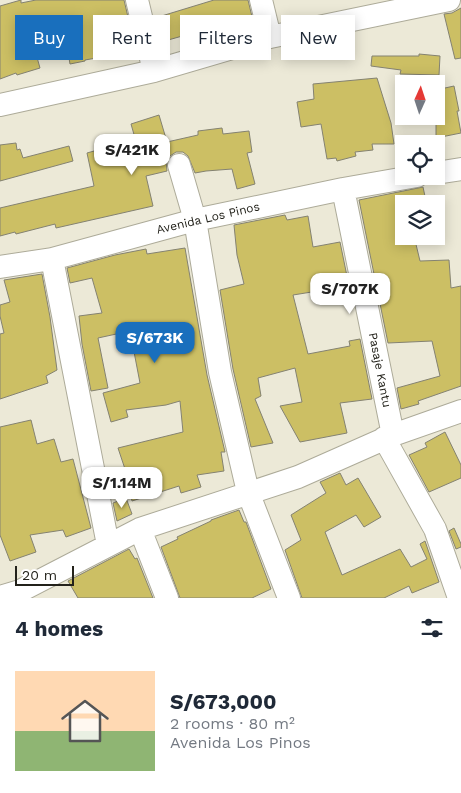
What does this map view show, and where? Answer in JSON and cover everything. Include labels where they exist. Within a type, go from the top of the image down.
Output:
[{"type":"street","points":[[137,0],[154,70]]},
{"type":"street","points":[[261,0],[265,15]]},
{"type":"street","points":[[271,37],[449,0]]},
{"type":"street","points":[[0,105],[154,70],[189,60]]},
{"type":"street","points":[[179,165],[195,220],[220,372],[248,492],[289,598]]},
{"type":"street","points":[[445,172],[461,169]]},
{"type":"street","name":"Avenida Los Pinos","points":[[0,268],[52,259],[195,220],[395,180]]},
{"type":"street","name":"Pasaje Kantu","points":[[343,189],[389,436],[434,529],[459,598]]},
{"type":"street","points":[[52,259],[108,545]]},
{"type":"street","points":[[14,595],[140,529],[298,477],[389,436],[461,411]]},
{"type":"street","points":[[140,529],[167,598]]},
{"type":"building","points":[[21,0],[21,3],[36,0],[124,0],[128,15],[93,15],[93,59],[70,64],[69,60],[83,60],[83,15],[15,15],[15,60],[38,60],[40,68],[17,75],[16,73],[0,79],[0,6]]},
{"type":"building","points":[[214,0],[248,0],[252,15],[180,15],[180,37],[170,39],[170,15],[165,15]]},
{"type":"building","points":[[461,8],[461,58],[455,59],[444,14],[452,13]]},
{"type":"building","points":[[419,54],[440,56],[439,75],[400,74],[401,70],[371,66],[372,56],[419,56]]},
{"type":"building","points":[[377,78],[391,123],[394,144],[372,144],[373,150],[355,152],[356,156],[337,161],[336,158],[327,159],[321,124],[301,127],[297,102],[314,99],[313,84]]},
{"type":"building","points":[[454,86],[461,133],[445,136],[436,135],[436,125],[445,125],[445,88]]},
{"type":"building","points":[[159,115],[167,142],[198,135],[198,131],[222,128],[223,134],[249,131],[252,152],[247,153],[255,184],[237,189],[232,169],[195,173],[188,156],[183,152],[176,152],[166,161],[167,171],[146,176],[153,206],[56,228],[55,224],[0,236],[0,208],[94,186],[87,153],[133,140],[135,138],[131,124]]},
{"type":"building","points":[[16,143],[17,150],[20,149],[23,158],[69,146],[73,161],[0,181],[0,145]]},
{"type":"building","points":[[423,187],[425,195],[395,195],[395,245],[416,245],[420,261],[449,260],[451,288],[461,286],[461,386],[418,401],[419,404],[401,409],[397,388],[440,376],[432,341],[388,343],[359,200]]},
{"type":"building","points":[[285,215],[287,220],[308,216],[313,247],[340,242],[349,286],[293,295],[308,354],[350,346],[349,341],[360,339],[372,399],[340,403],[347,433],[300,442],[280,406],[302,402],[295,368],[258,378],[261,396],[255,399],[273,443],[251,447],[233,369],[220,290],[244,284],[237,255],[234,225]]},
{"type":"building","points":[[185,248],[207,375],[225,452],[221,452],[224,471],[197,475],[201,487],[181,493],[179,486],[132,501],[118,448],[183,432],[180,401],[166,405],[126,410],[128,417],[111,422],[103,393],[140,383],[130,331],[98,338],[108,388],[91,391],[79,316],[102,313],[92,278],[70,283],[67,268],[146,249],[147,254]]},
{"type":"building","points":[[42,274],[57,370],[46,376],[48,383],[0,399],[0,334],[4,333],[0,316],[0,305],[10,302],[4,280]]},
{"type":"building","points":[[31,420],[37,444],[54,439],[61,462],[73,459],[91,528],[66,537],[63,530],[30,535],[36,552],[10,561],[0,535],[0,427]]},
{"type":"building","points":[[445,432],[461,465],[461,478],[429,492],[409,455],[427,447],[425,443]]},
{"type":"building","points":[[340,473],[346,485],[358,478],[381,517],[364,527],[356,515],[325,532],[342,575],[400,549],[411,567],[427,559],[420,544],[425,541],[439,582],[412,593],[409,586],[384,598],[302,598],[285,550],[301,540],[291,515],[326,493],[320,482]]},
{"type":"building","points":[[126,498],[132,514],[117,521],[113,503]]},
{"type":"building","points":[[239,510],[244,522],[246,522],[271,589],[252,598],[180,598],[161,547],[211,520]]},
{"type":"building","points":[[454,528],[461,544],[461,547],[456,549],[449,531]]},
{"type":"building","points":[[129,549],[135,559],[137,558],[153,598],[78,598],[68,581]]}]
